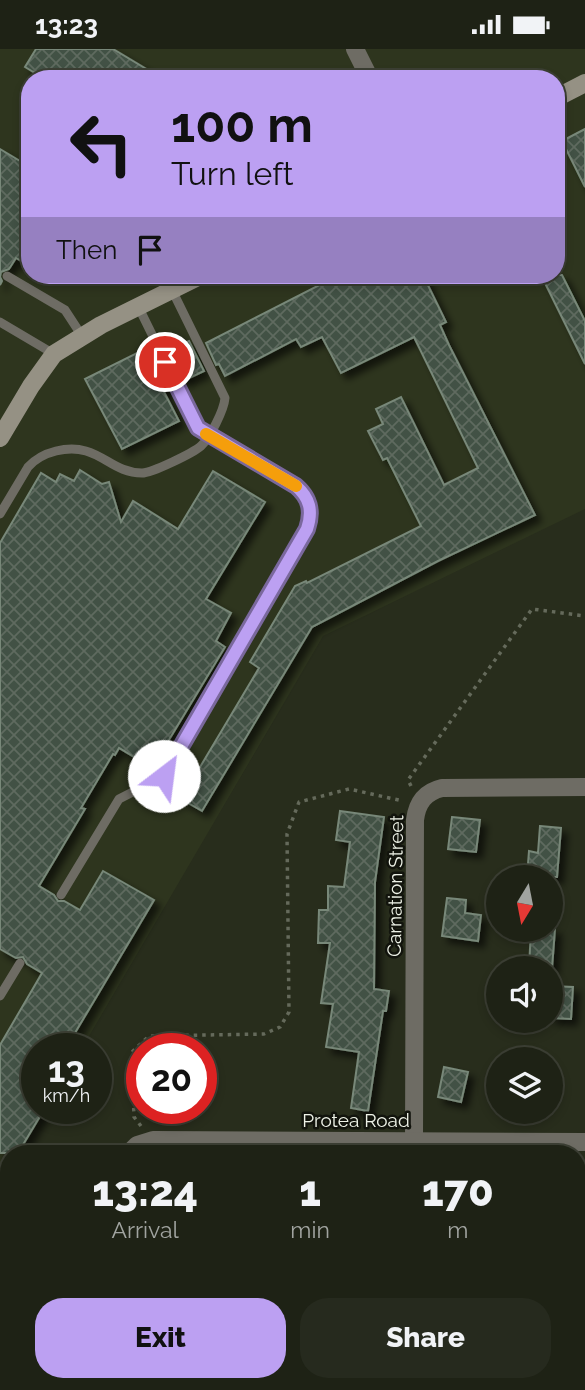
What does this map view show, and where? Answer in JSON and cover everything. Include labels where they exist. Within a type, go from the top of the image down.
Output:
[{"type":"street","points":[[355,49],[366,70]]},
{"type":"street","points":[[565,93],[585,83]]},
{"type":"street","points":[[0,438],[54,354],[82,336],[184,284]]},
{"type":"street","name":"Carnation Street","points":[[414,1142],[415,820],[419,804],[432,791],[442,787],[585,787]]},
{"type":"street","name":"Protea Road","points":[[140,1145],[153,1140],[585,1142]]},
{"type":"lane","points":[[7,276],[65,310],[82,336]]},
{"type":"lane","points":[[0,514],[28,467],[40,456],[76,448],[85,449],[128,471],[146,473],[196,449],[208,435],[223,408],[225,398],[172,290]]},
{"type":"lane","points":[[61,895],[119,799],[164,776],[307,529],[310,519],[309,501],[296,486],[208,435],[194,423],[138,306]]},
{"type":"lane","points":[[0,322],[54,354]]},
{"type":"lane","points":[[0,996],[20,963]]},
{"type":"path","points":[[419,804],[408,780],[532,608],[585,616]]},
{"type":"path","points":[[153,1140],[134,1117],[132,1052],[149,1036],[264,1034],[280,1027],[289,1012],[287,834],[299,802],[349,789],[419,804]]},
{"type":"shaded area","points":[[0,49],[585,49],[585,509],[323,636],[91,1033],[21,1033],[21,1124],[37,1124],[25,1145],[0,1145]]},
{"type":"building","points":[[36,49],[113,49],[148,70],[30,70],[25,67]]},
{"type":"building","points":[[585,129],[585,187],[565,147],[565,139]]},
{"type":"building","points":[[0,149],[21,162],[21,261],[16,258],[9,269],[1,272],[0,277]]},
{"type":"building","points":[[565,281],[585,321],[585,364],[545,284],[565,284]]},
{"type":"building","points":[[321,284],[427,284],[446,322],[440,325],[449,345],[535,515],[438,561],[312,627],[202,811],[181,799],[259,668],[250,662],[295,586],[306,581],[307,583],[421,526],[387,458],[383,460],[368,431],[383,424],[376,409],[401,397],[444,485],[478,468],[414,337],[341,373],[322,337],[301,347],[296,339],[225,376],[219,364],[216,365],[206,343]]},
{"type":"building","points":[[189,341],[204,371],[183,381],[168,351]]},
{"type":"building","points":[[143,350],[148,361],[155,357],[170,387],[163,390],[179,421],[122,449],[85,379]]},
{"type":"building","points":[[80,470],[102,484],[109,482],[121,522],[133,501],[178,529],[213,471],[265,502],[206,599],[231,613],[216,641],[225,647],[152,768],[119,748],[115,755],[113,754],[81,808],[85,809],[39,886],[54,895],[58,901],[64,901],[80,910],[103,871],[154,900],[75,1033],[21,1033],[21,1124],[35,1124],[23,1145],[0,1145],[0,1045],[42,973],[27,964],[23,957],[16,958],[0,949],[0,543],[41,473],[56,482],[60,474],[74,481]]},
{"type":"building","points":[[340,811],[384,817],[375,882],[374,989],[389,991],[386,1011],[383,1011],[368,1111],[351,1108],[359,1052],[326,1047],[333,1004],[321,1003],[330,943],[318,943],[319,910],[328,910],[328,886],[344,887],[350,842],[336,840]]},
{"type":"building","points":[[452,817],[480,820],[476,852],[448,849]]},
{"type":"building","points":[[540,826],[561,828],[558,865],[528,865],[529,851],[538,853]]},
{"type":"building","points":[[447,898],[466,900],[465,913],[481,915],[478,941],[442,936]]},
{"type":"building","points":[[530,942],[554,942],[553,956],[530,956]]},
{"type":"building","points":[[563,987],[573,987],[571,1019],[563,1019]]},
{"type":"building","points":[[444,1067],[468,1072],[461,1102],[438,1097]]},
{"type":"slow traffic","points":[[206,434],[296,486]]},
{"type":"route","points":[[164,776],[307,529],[311,510],[309,501],[296,486],[198,428],[165,362]]}]
